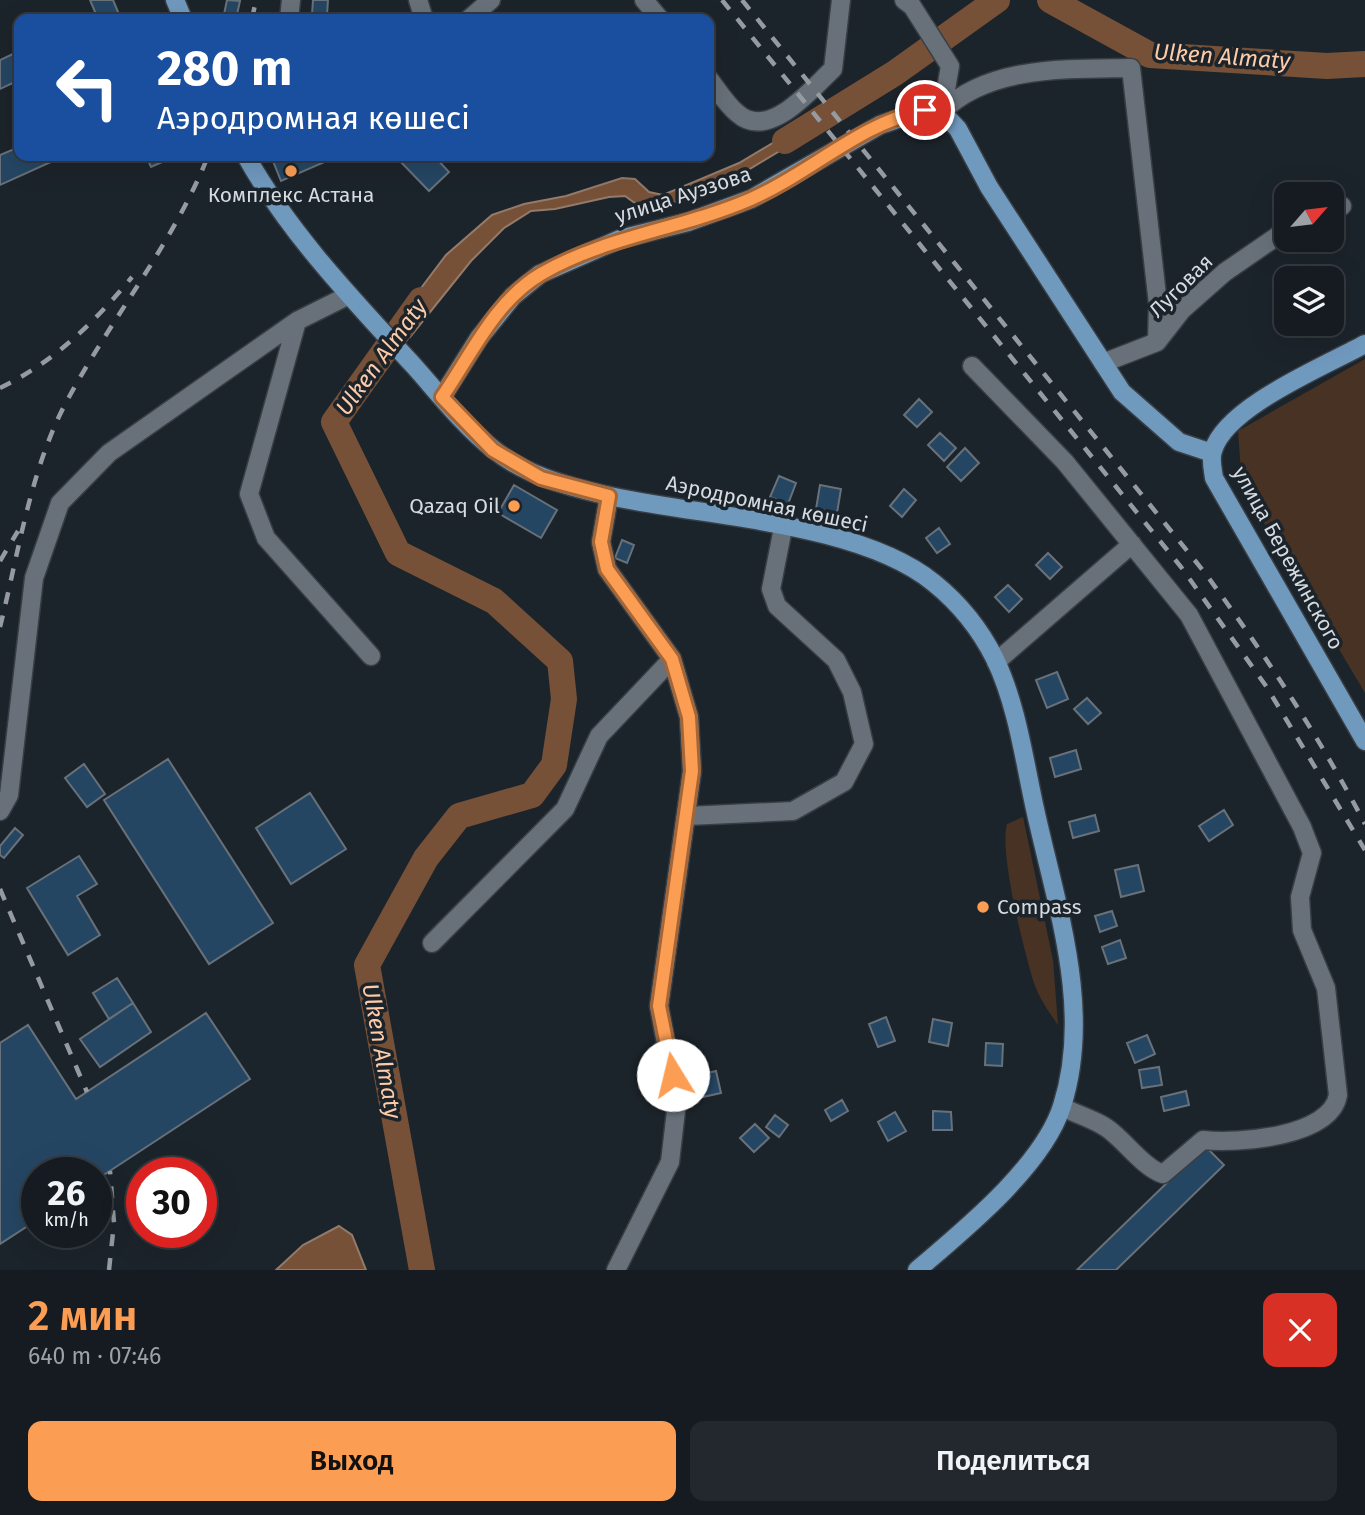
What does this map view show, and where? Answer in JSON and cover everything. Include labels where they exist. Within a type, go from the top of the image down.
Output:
[{"type":"main road","name":"улица Ауэзова","points":[[442,397],[487,328],[513,296],[540,274],[621,239],[688,222],[751,199],[880,125],[925,110],[942,113]]},
{"type":"main road","points":[[942,113],[958,129],[989,187],[1064,298],[1122,392],[1179,442],[1212,453]]},
{"type":"main road","name":"Аэродромная көшесі","points":[[249,161],[262,184],[354,301],[493,450],[541,478],[609,496],[783,527],[872,549],[905,563],[955,601],[981,633],[996,662],[1015,721],[1072,979],[1075,1040],[1062,1107],[1053,1126],[1014,1182],[917,1270]]},
{"type":"main road","name":"улица Бережинского","points":[[1365,344],[1244,410],[1222,431],[1212,453],[1214,478],[1365,741]]},
{"type":"street","points":[[475,14],[491,0]]},
{"type":"street","points":[[644,0],[656,14]]},
{"type":"street","points":[[714,85],[738,115],[759,123],[779,117],[833,69],[841,0]]},
{"type":"street","points":[[908,3],[950,66],[942,113]]},
{"type":"street","points":[[942,113],[967,91],[1017,77],[1064,69],[1131,68],[1158,304],[1157,342]]},
{"type":"street","name":"Луговая","points":[[1103,363],[1157,342],[1182,310],[1225,272],[1274,238]]},
{"type":"street","points":[[0,811],[9,795],[34,578],[60,503],[109,453],[297,321],[354,301]]},
{"type":"street","points":[[297,321],[249,494],[266,538],[371,656]]},
{"type":"street","points":[[972,366],[1065,462],[1189,615],[1310,844],[1312,853],[1300,897],[1301,930],[1326,988],[1338,1096],[1336,1108],[1325,1119],[1304,1128],[1233,1143],[1203,1140],[1163,1174],[1151,1171],[1140,1155],[1110,1130],[1062,1107]]},
{"type":"street","points":[[609,496],[601,542],[607,569],[672,659],[689,717],[692,771],[659,1006],[677,1102],[670,1162],[616,1270]]},
{"type":"street","points":[[687,816],[793,811],[844,782],[864,744],[852,692],[836,660],[776,606],[771,589],[783,527]]},
{"type":"street","points":[[996,662],[1132,544]]},
{"type":"street","points":[[432,943],[565,810],[598,736],[672,659]]},
{"type":"shaded area","points":[[813,119],[818,128],[733,179],[668,205],[654,208],[639,206],[625,196],[531,211],[504,228],[471,261],[410,337],[394,324],[446,255],[492,215],[622,178],[635,179],[649,192],[663,195],[739,163]]},
{"type":"shaded area","points":[[1365,359],[1365,693],[1242,486],[1238,431]]},
{"type":"shaded area","points":[[1023,817],[1053,960],[1058,1025],[1034,983],[1009,879],[1005,838],[1007,824]]},
{"type":"shaded area","points":[[339,1226],[352,1235],[366,1270],[276,1270],[303,1245]]},
{"type":"building","points":[[90,0],[113,0],[119,14],[96,14]]},
{"type":"building","points":[[227,0],[240,1],[237,14],[224,14]]},
{"type":"building","points":[[313,0],[328,0],[327,14],[312,14]]},
{"type":"building","points":[[14,53],[14,82],[0,89],[0,60]]},
{"type":"building","points":[[14,149],[14,161],[53,161],[0,185],[0,155]]},
{"type":"building","points":[[148,161],[165,161],[151,167]]},
{"type":"building","name":"Комплекс Астана","points":[[273,161],[327,161],[281,181]]},
{"type":"building","points":[[400,161],[439,161],[449,172],[429,191]]},
{"type":"building","points":[[919,399],[932,412],[917,427],[904,415]]},
{"type":"building","points":[[940,433],[956,448],[944,461],[928,445]]},
{"type":"building","points":[[965,448],[979,463],[961,481],[947,467]]},
{"type":"building","points":[[779,476],[796,483],[788,504],[770,497]]},
{"type":"building","points":[[514,485],[557,510],[541,538],[498,513]]},
{"type":"building","points":[[820,485],[841,489],[837,513],[816,509]]},
{"type":"building","points":[[904,489],[916,500],[902,517],[890,506]]},
{"type":"building","points":[[939,528],[950,544],[937,553],[926,538]]},
{"type":"building","points":[[622,540],[634,545],[627,563],[615,558]]},
{"type":"building","points":[[1048,553],[1062,567],[1050,579],[1036,565]]},
{"type":"building","points":[[1008,585],[1022,599],[1009,612],[995,597]]},
{"type":"building","points":[[1057,672],[1068,699],[1047,708],[1036,680]]},
{"type":"building","points":[[1087,698],[1101,713],[1088,724],[1074,709]]},
{"type":"building","points":[[1076,750],[1081,769],[1055,777],[1050,758]]},
{"type":"building","points":[[168,759],[273,923],[209,964],[104,800]]},
{"type":"building","points":[[84,764],[105,794],[87,807],[65,778]]},
{"type":"building","points":[[310,793],[346,849],[291,884],[256,828]]},
{"type":"building","points":[[1224,810],[1233,825],[1209,841],[1199,826]]},
{"type":"building","points":[[1095,815],[1099,831],[1073,838],[1069,822]]},
{"type":"building","points":[[15,828],[23,835],[4,858],[0,855],[0,846]]},
{"type":"building","points":[[79,856],[97,884],[77,896],[100,935],[68,955],[27,888]]},
{"type":"building","points":[[1138,865],[1144,891],[1121,897],[1115,870]]},
{"type":"building","points":[[1112,911],[1117,926],[1100,932],[1095,916]]},
{"type":"building","points":[[1120,940],[1126,958],[1108,964],[1102,947]]},
{"type":"building","points":[[117,978],[133,1003],[109,1019],[93,993]]},
{"type":"building","points":[[133,1003],[151,1032],[100,1067],[80,1039]]},
{"type":"building","points":[[206,1013],[250,1079],[131,1157],[126,1157],[126,1160],[112,1170],[112,1157],[21,1157],[21,1230],[0,1244],[0,1043],[28,1025],[76,1099]]},
{"type":"building","points":[[886,1017],[895,1041],[878,1047],[869,1024]]},
{"type":"building","points":[[933,1019],[952,1023],[948,1046],[929,1042]]},
{"type":"building","points":[[1147,1035],[1155,1054],[1135,1063],[1127,1043]]},
{"type":"building","points":[[986,1043],[1003,1044],[1002,1066],[985,1065]]},
{"type":"building","points":[[1159,1067],[1162,1085],[1142,1088],[1139,1070]]},
{"type":"building","points":[[716,1071],[721,1093],[703,1097],[698,1075]]},
{"type":"building","points":[[1186,1091],[1189,1105],[1164,1111],[1161,1097]]},
{"type":"building","points":[[842,1100],[848,1111],[831,1121],[825,1110]]},
{"type":"building","points":[[933,1111],[951,1112],[952,1130],[933,1130]]},
{"type":"building","points":[[895,1112],[906,1131],[888,1141],[878,1122]]},
{"type":"building","points":[[775,1115],[788,1125],[779,1137],[766,1127]]},
{"type":"building","points":[[755,1124],[769,1138],[754,1152],[740,1138]]},
{"type":"building","points":[[1205,1146],[1224,1165],[1116,1270],[1077,1270]]},
{"type":"waterway","name":"Ulken Almaty","points":[[785,141],[895,73],[997,0]]},
{"type":"waterway","name":"Ulken Almaty","points":[[1050,0],[1150,55],[1327,66],[1365,64]]},
{"type":"waterway","name":"Ulken Almaty","points":[[421,300],[334,422],[398,553],[494,601],[560,661],[564,699],[554,765],[532,795],[459,816],[426,858],[367,965],[422,1270]]},
{"type":"railway","points":[[253,14],[256,0]]},
{"type":"railway","points":[[722,0],[1181,567],[1266,686],[1365,850]]},
{"type":"railway","points":[[742,0],[1205,573],[1290,696],[1365,824]]},
{"type":"railway","points":[[0,627],[27,509],[56,423],[86,367],[161,249],[206,161]]},
{"type":"railway","points":[[0,388],[20,378],[72,340],[132,277]]},
{"type":"railway","points":[[0,561],[18,531]]},
{"type":"railway","points":[[0,889],[87,1092]]},
{"type":"railway","points":[[112,1197],[112,1242]]},
{"type":"railway","points":[[109,1270],[111,1248]]},
{"type":"place","name":"Комплекс Астана","points":[[291,171]]},
{"type":"place","name":"Qazaq Oil","points":[[514,506]]},
{"type":"place","name":"Compass","points":[[983,907]]},
{"type":"route","points":[[673,1075],[659,1006],[692,771],[689,717],[672,659],[607,569],[601,542],[609,496],[541,478],[493,450],[442,397],[479,338],[513,296],[540,274],[621,239],[688,222],[751,199],[789,180],[880,125],[925,110]]}]
